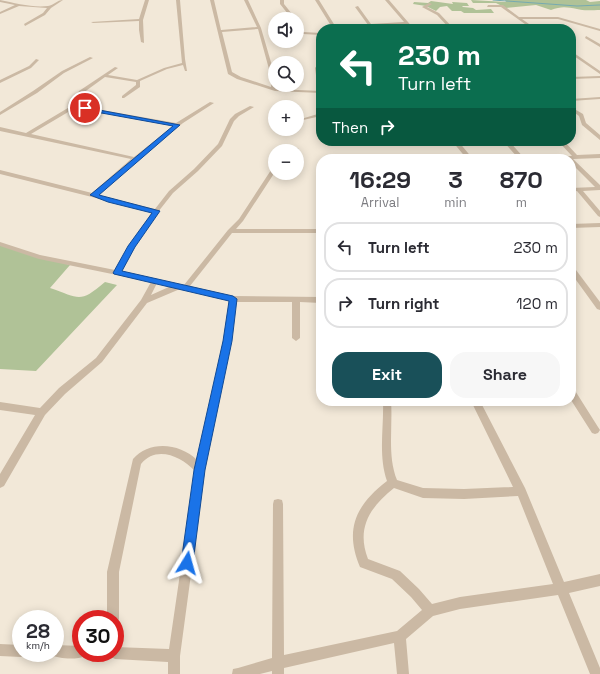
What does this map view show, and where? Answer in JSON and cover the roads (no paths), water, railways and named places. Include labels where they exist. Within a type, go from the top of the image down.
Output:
[{"type":"street","points":[[25,25],[44,14],[50,7],[61,0]]},
{"type":"street","points":[[143,42],[139,20],[147,0]]},
{"type":"street","points":[[178,0],[184,64],[186,70]]},
{"type":"street","points":[[212,0],[230,73],[239,78],[268,88]]},
{"type":"street","points":[[246,0],[259,28],[268,59]]},
{"type":"street","points":[[282,0],[282,4],[288,12]]},
{"type":"street","points":[[317,0],[332,24]]},
{"type":"street","points":[[387,0],[406,23]]},
{"type":"street","points":[[0,2],[50,7]]},
{"type":"street","points":[[430,4],[424,7],[438,14],[447,24]]},
{"type":"street","points":[[0,13],[18,5]]},
{"type":"street","points":[[488,6],[502,6],[527,24]]},
{"type":"street","points":[[357,7],[370,24]]},
{"type":"street","points":[[518,18],[558,18],[600,30]]},
{"type":"street","points":[[93,22],[139,20]]},
{"type":"street","points":[[388,24],[406,23]]},
{"type":"street","points":[[219,31],[259,28]]},
{"type":"street","points":[[304,34],[316,34]]},
{"type":"street","points":[[586,37],[600,46]]},
{"type":"street","points":[[576,56],[600,73]]},
{"type":"street","points":[[0,114],[63,72],[91,58]]},
{"type":"street","points":[[0,82],[30,67],[37,60]]},
{"type":"street","points":[[105,76],[138,81],[156,74],[165,68],[184,64]]},
{"type":"street","points":[[28,134],[82,100],[79,95],[81,92],[116,68]]},
{"type":"street","points":[[576,78],[600,77]]},
{"type":"street","points":[[124,97],[138,86],[138,81]]},
{"type":"street","points":[[304,91],[316,92]]},
{"type":"street","points":[[576,100],[600,98]]},
{"type":"street","points":[[94,195],[177,125],[195,112],[212,103]]},
{"type":"street","points":[[74,106],[177,125]]},
{"type":"street","points":[[117,273],[132,246],[156,211],[172,192],[196,170],[220,144],[232,120],[237,115],[252,107]]},
{"type":"street","points":[[576,112],[581,115],[584,124],[600,138]]},
{"type":"street","points":[[304,119],[316,115]]},
{"type":"street","points":[[0,129],[137,159]]},
{"type":"street","points":[[458,146],[466,154]]},
{"type":"street","points":[[510,146],[518,154]]},
{"type":"street","points":[[576,158],[600,156]]},
{"type":"street","points":[[576,163],[600,188]]},
{"type":"street","points":[[0,172],[94,195],[110,201],[156,211]]},
{"type":"street","points":[[144,301],[182,287],[241,220],[268,179]]},
{"type":"street","points":[[579,190],[600,188]]},
{"type":"street","points":[[579,190],[600,215]]},
{"type":"street","points":[[576,226],[600,225]]},
{"type":"street","points":[[230,231],[316,231]]},
{"type":"street","points":[[0,244],[39,257],[155,280],[233,299],[316,300]]},
{"type":"street","points":[[576,279],[600,307]]},
{"type":"street","points":[[0,483],[42,412],[62,391],[99,360],[144,301],[155,280]]},
{"type":"street","points":[[174,674],[174,656],[200,470],[227,341],[233,299]]},
{"type":"street","points":[[296,300],[296,338]]},
{"type":"street","points":[[576,400],[595,430]]},
{"type":"street","points":[[0,406],[42,412]]},
{"type":"street","points":[[387,406],[387,459],[389,474],[393,483],[423,493],[464,494],[521,491]]},
{"type":"street","points":[[477,406],[521,491],[596,674]]},
{"type":"street","points":[[113,610],[113,572],[136,462],[140,455],[149,450],[166,450],[186,457],[200,470]]},
{"type":"street","points":[[393,483],[379,493],[366,508],[359,525],[357,540],[359,553],[364,563],[396,575],[415,593],[430,611]]},
{"type":"street","points":[[278,504],[278,668]]},
{"type":"street","points":[[238,674],[278,668],[400,636],[430,611],[460,603],[561,589],[600,580]]},
{"type":"street","points":[[400,636],[403,674]]},
{"type":"street","points":[[0,650],[12,651]]},
{"type":"street","points":[[124,653],[174,656]]},
{"type":"waterway","points":[[493,0],[577,6],[600,5]]}]
